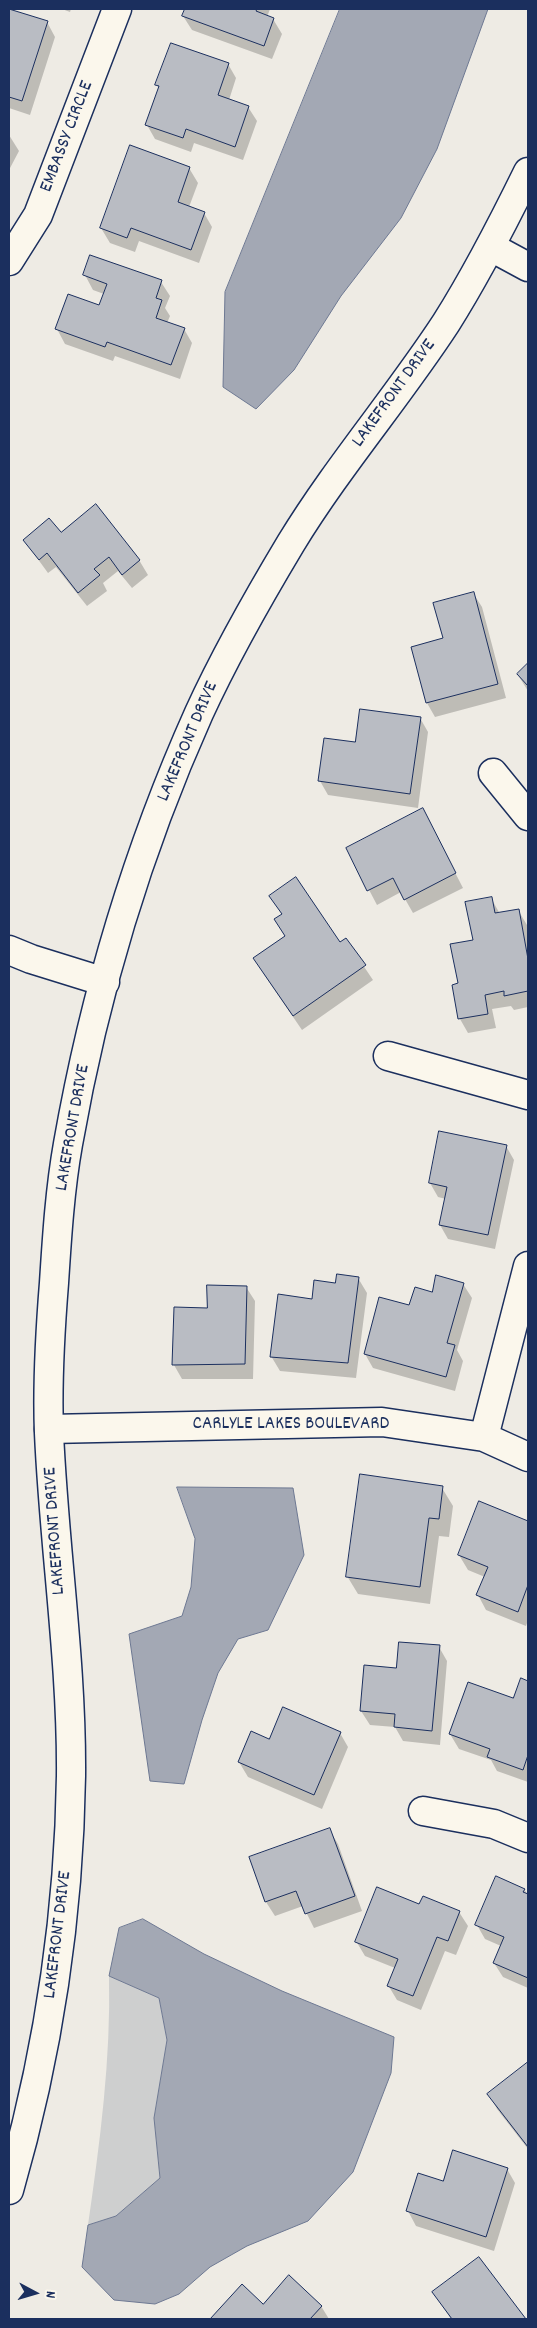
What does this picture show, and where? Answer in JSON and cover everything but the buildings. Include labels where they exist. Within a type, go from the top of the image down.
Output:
[{"type":"street","name":"EMBASSY CIRCLE","points":[[9,261],[38,215],[117,9]]},
{"type":"street","name":"LAKEFRONT DRIVE","points":[[9,2190],[34,2094],[46,2036],[57,1963],[67,1870],[71,1773],[69,1705],[49,1429],[51,1321],[57,1233],[67,1148],[81,1080],[105,982],[135,878],[157,816],[199,714],[223,664],[258,600],[315,505],[444,325],[491,247],[528,172]]},
{"type":"street","points":[[491,247],[528,267]]},
{"type":"street","points":[[493,773],[528,816]]},
{"type":"street","points":[[9,950],[31,959],[105,982]]},
{"type":"street","points":[[388,1056],[528,1095]]},
{"type":"street","points":[[484,1437],[528,1266]]},
{"type":"street","name":"CARLYLE LAKES BOULEVARD","points":[[49,1429],[382,1422],[484,1437],[528,1457]]},
{"type":"street","points":[[423,1811],[494,1824],[528,1838]]},
{"type":"shaded area","points":[[340,9],[488,9],[437,149],[401,218],[341,296],[294,370],[256,409],[223,387],[225,292]]},
{"type":"shaded area","points":[[177,1487],[293,1488],[304,1555],[268,1630],[238,1639],[218,1673],[202,1720],[184,1784],[150,1781],[129,1634],[182,1616],[191,1587],[195,1539]]},
{"type":"shaded area","points":[[143,1919],[204,1954],[282,1991],[394,2037],[391,2073],[353,2172],[308,2221],[247,2246],[210,2267],[179,2294],[155,2304],[114,2300],[82,2267],[88,2225],[116,2216],[160,2178],[154,2118],[167,2040],[159,1998],[109,1976],[119,1928]]},
{"type":"shaded area","points":[[109,1976],[159,1998],[167,2040],[154,2117],[160,2178],[116,2216],[88,2225],[106,2069]]}]
